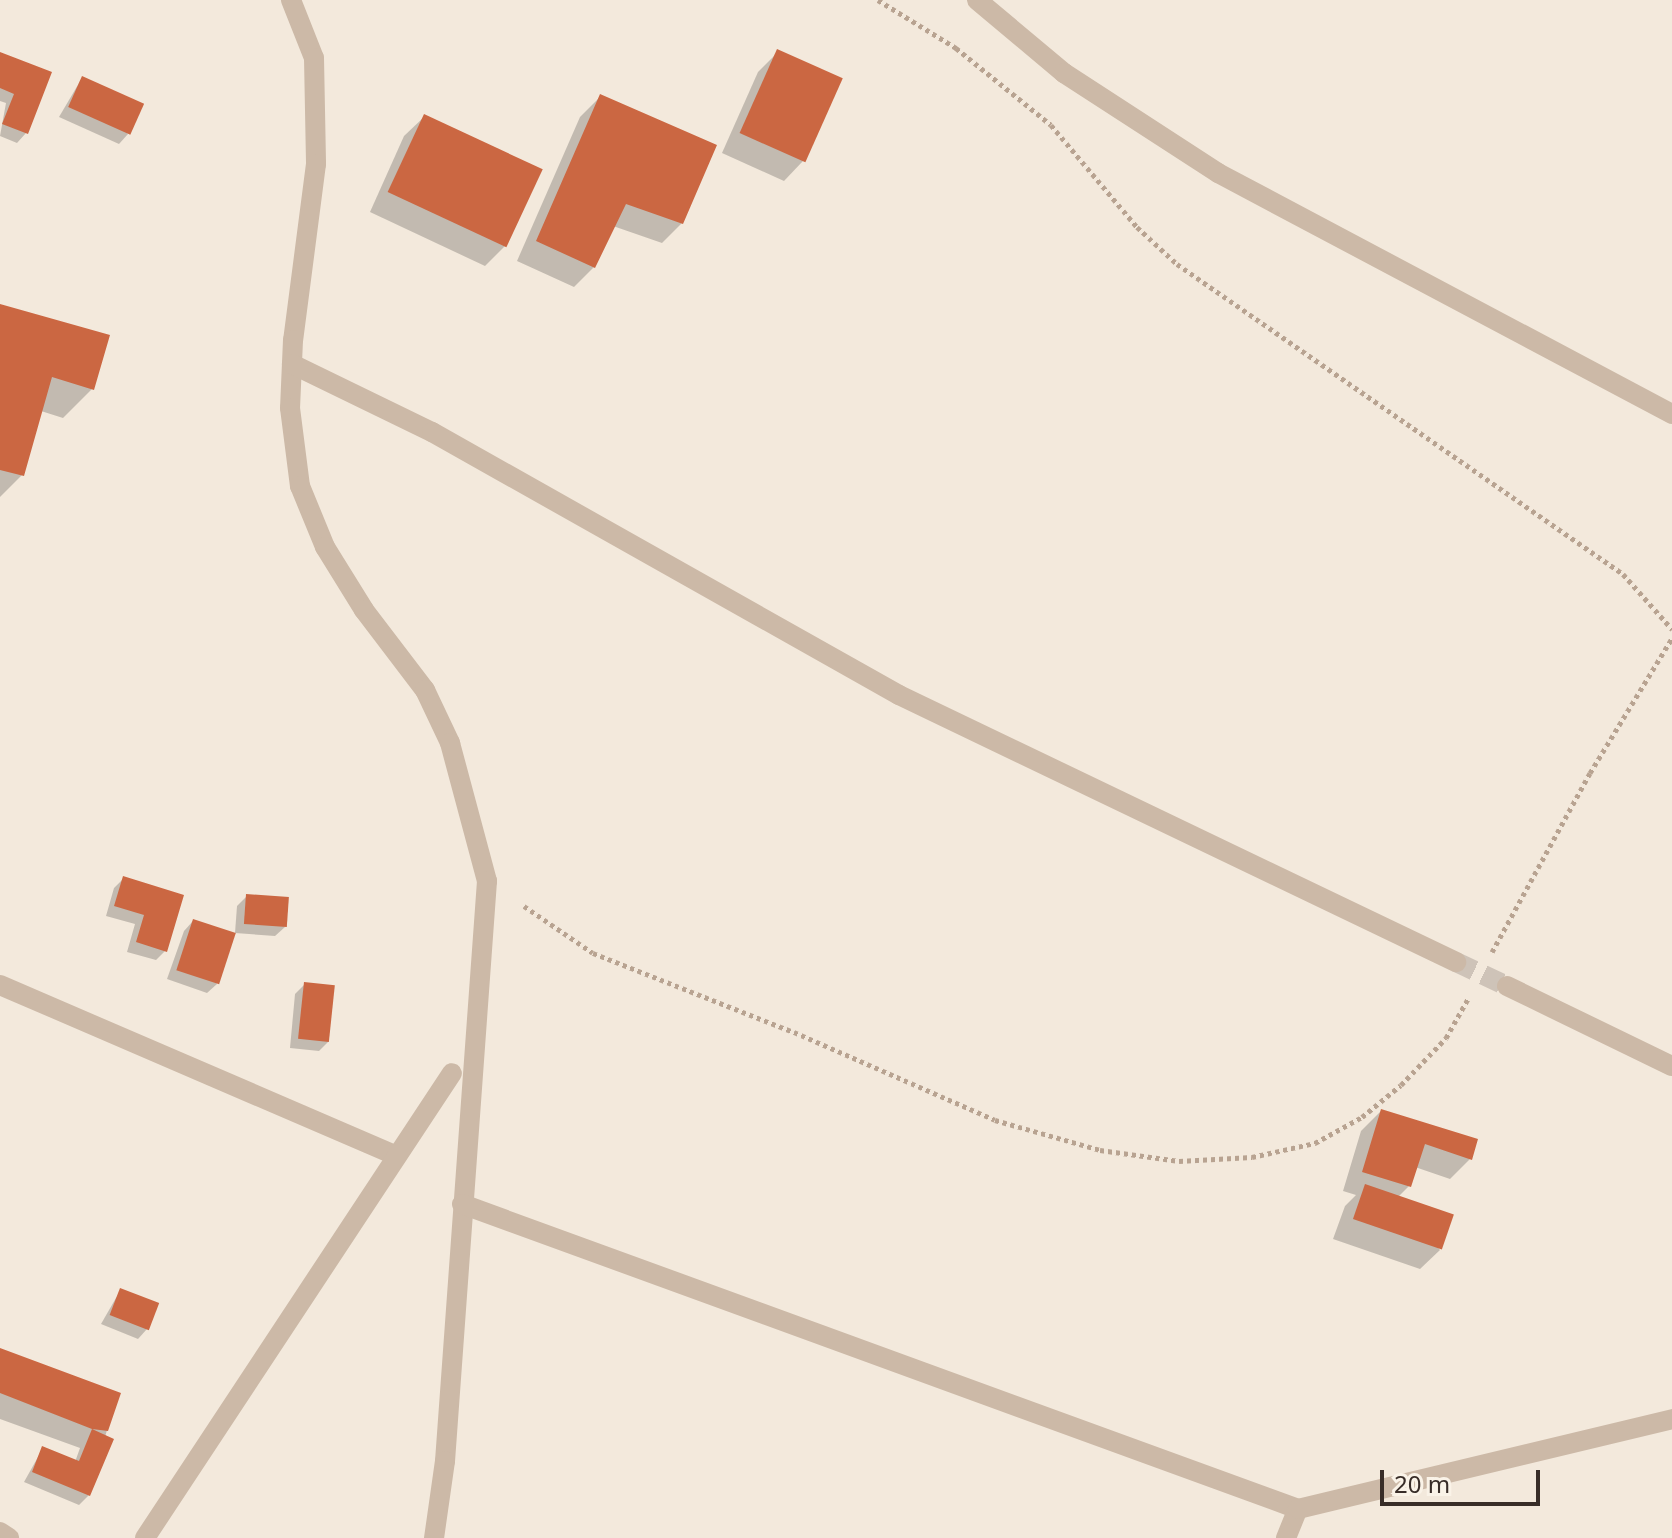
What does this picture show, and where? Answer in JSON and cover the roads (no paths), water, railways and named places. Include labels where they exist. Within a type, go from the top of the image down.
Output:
[{"type":"street","points":[[291,0],[314,58],[316,164],[292,364],[290,408],[300,486],[312,521],[364,610],[425,690],[450,743],[487,881],[445,1461],[434,1538]]},
{"type":"street","points":[[977,0],[1064,73],[1218,173],[1672,414]]},
{"type":"street","points":[[292,364],[446,439],[899,695],[1456,962]]},
{"type":"street","points":[[0,985],[397,1156]]},
{"type":"street","points":[[1507,986],[1672,1066]]},
{"type":"street","points":[[145,1538],[452,1073]]},
{"type":"street","points":[[462,1204],[1298,1509],[1672,1419]]},
{"type":"street","points":[[1286,1538],[1298,1509]]},
{"type":"street","points":[[0,1532],[9,1538]]},
{"type":"tunnel","points":[[1456,962],[1507,986]]}]
